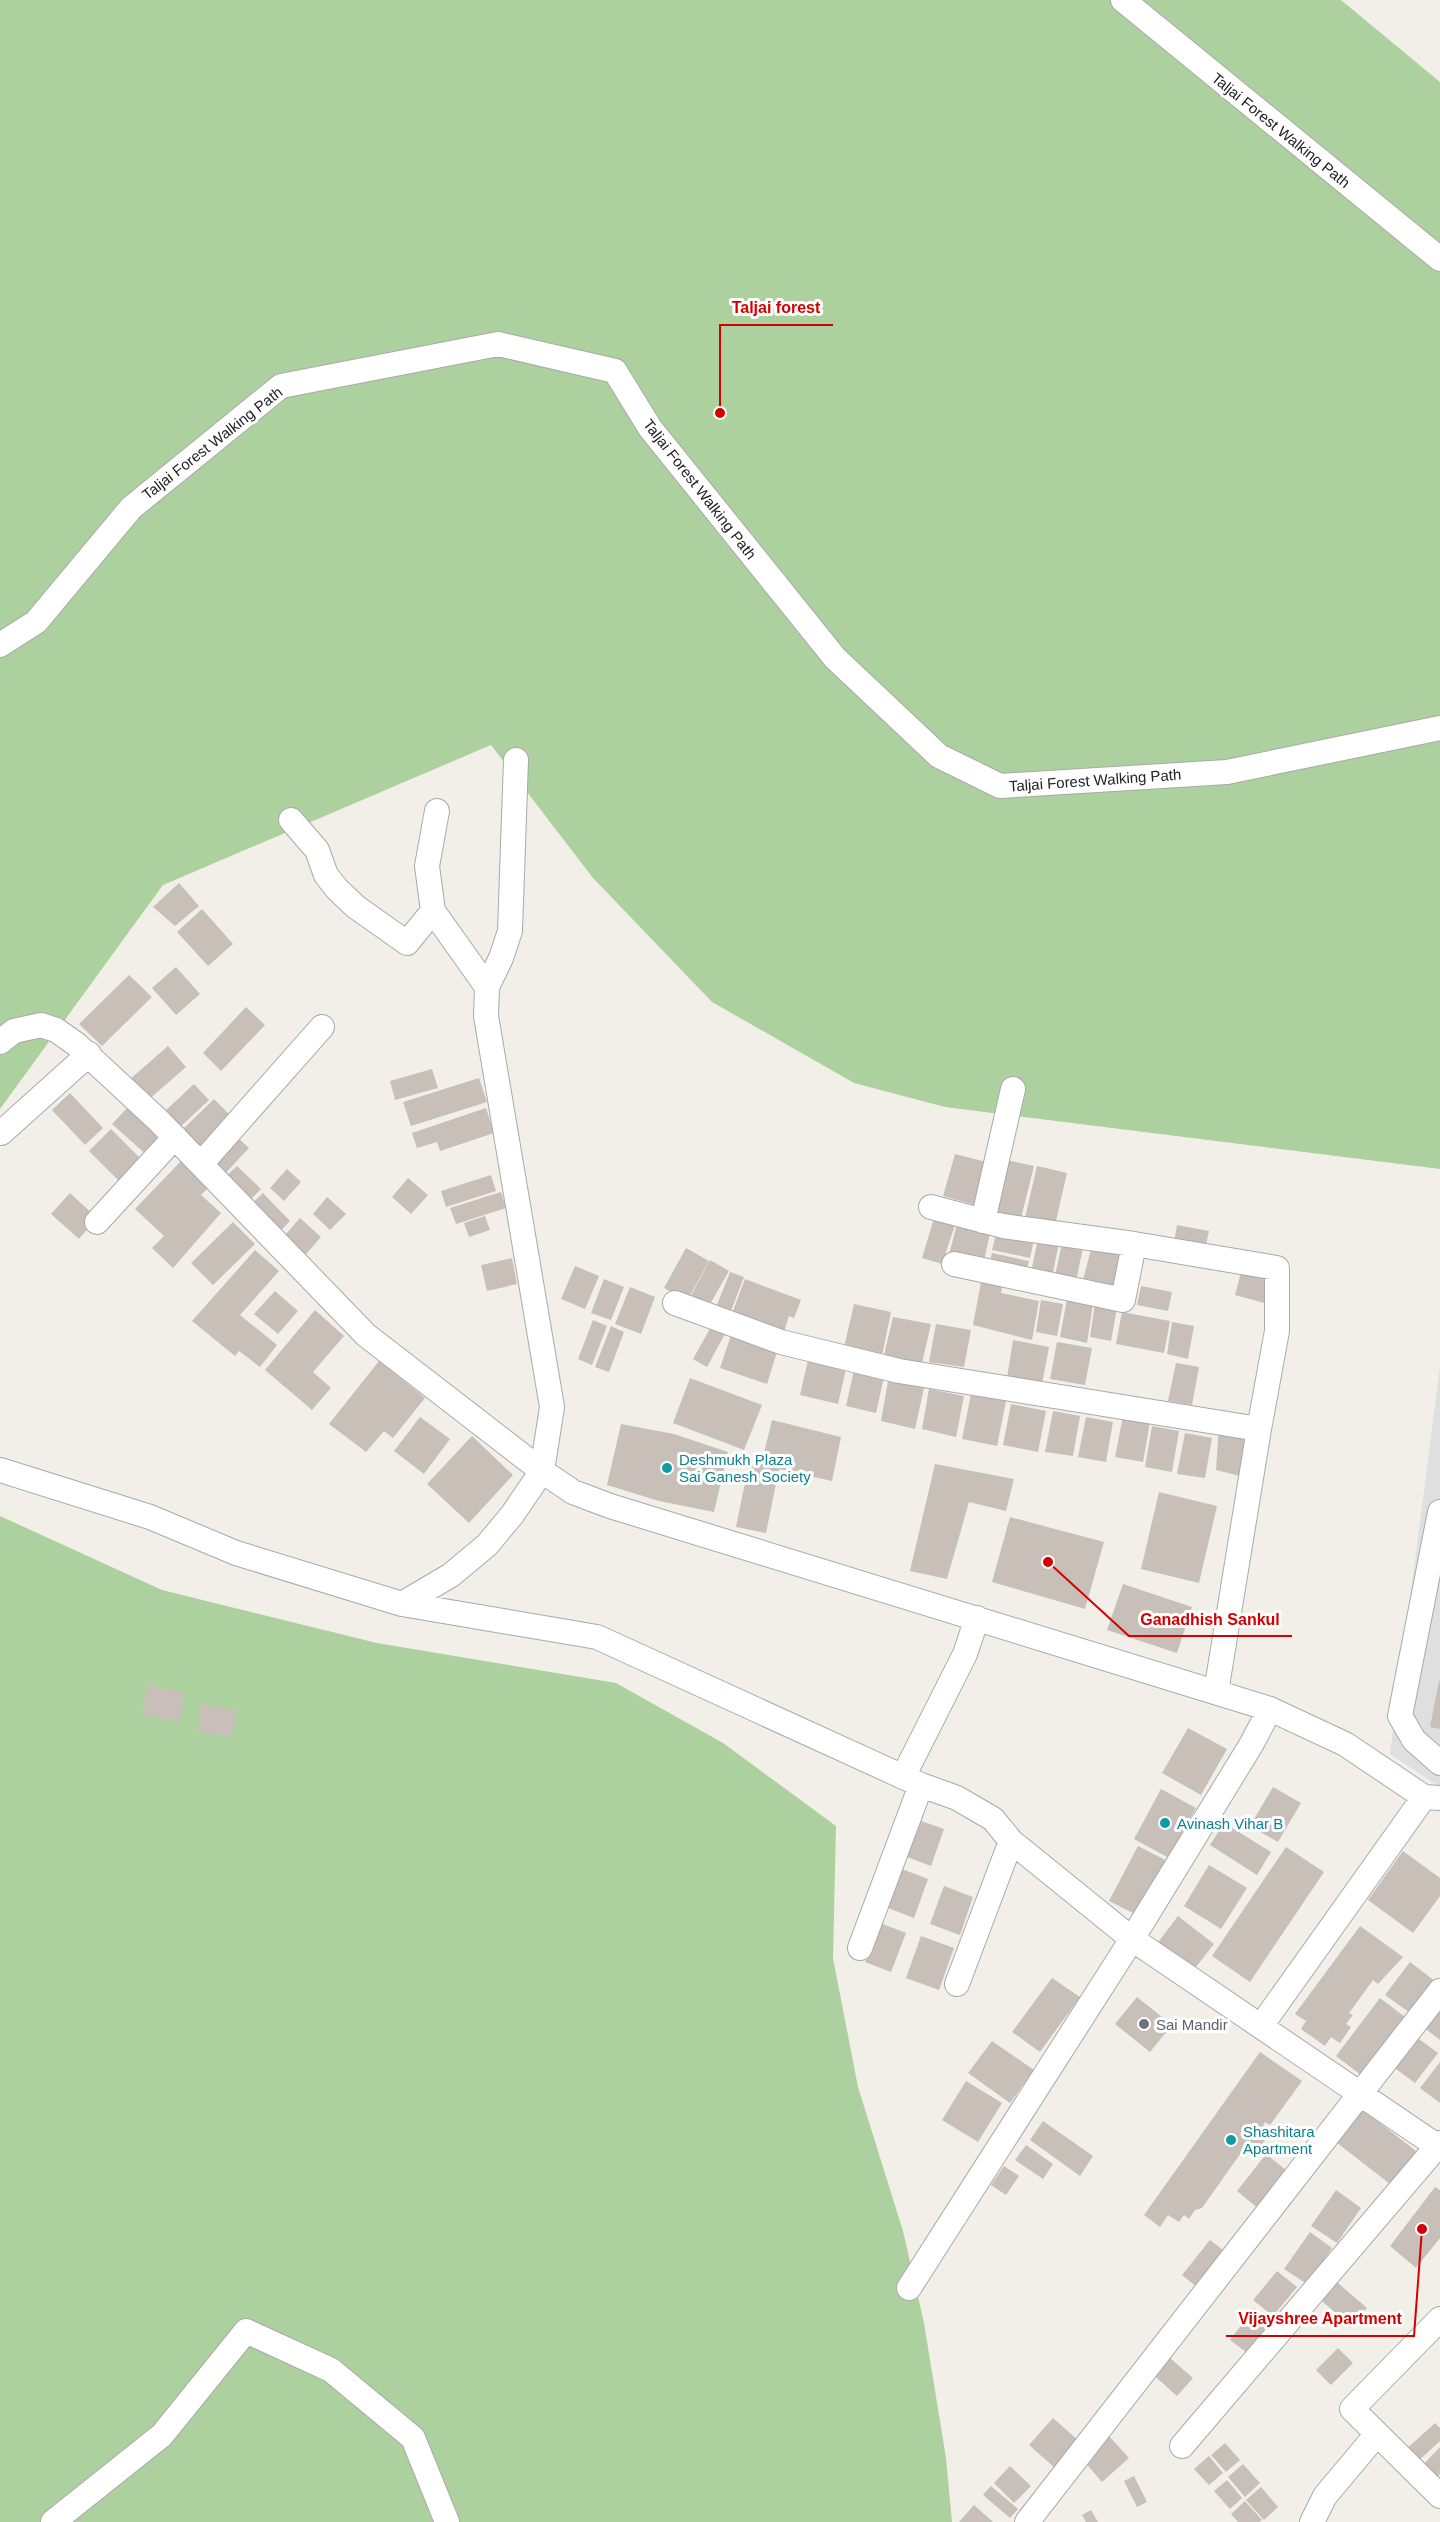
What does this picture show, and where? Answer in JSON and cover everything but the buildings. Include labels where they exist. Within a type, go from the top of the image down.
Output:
[{"type":"street","name":"Taljai Forest Walking Path","points":[[1122,0],[1440,259]]},
{"type":"street","name":"Taljai Forest Walking Path","points":[[0,645],[36,622],[131,508],[281,386],[498,344],[615,371],[650,428],[835,658],[939,756],[1000,786],[1227,772],[1440,728]]},
{"type":"street","points":[[402,1604],[451,1575],[487,1545],[542,1471],[552,1407],[486,1016],[487,987],[501,958],[510,931],[516,760]]},
{"type":"street","points":[[437,811],[427,866],[433,911],[487,987]]},
{"type":"street","points":[[291,820],[317,850],[326,875],[337,890],[356,907],[407,943],[433,911]]},
{"type":"street","points":[[0,1042],[14,1031],[41,1025],[56,1030],[89,1054],[175,1137],[366,1335],[542,1471],[573,1492],[971,1635],[1216,1692],[1261,1727],[1345,1744],[1420,1809],[1261,2026]]},
{"type":"street","points":[[201,1164],[322,1027]]},
{"type":"street","points":[[1,1133],[89,1054]]},
{"type":"street","points":[[983,1221],[1013,1089]]},
{"type":"street","points":[[97,1222],[175,1137]]},
{"type":"street","points":[[931,1207],[983,1221],[1277,1269],[1277,1331],[1216,1692]]},
{"type":"street","points":[[954,1264],[1123,1300],[1134,1244]]},
{"type":"street","points":[[675,1303],[781,1342],[899,1371],[1259,1429]]},
{"type":"street","points":[[0,1470],[150,1517],[236,1553],[402,1604],[597,1637],[912,1781],[957,1798],[993,1819],[1011,1841],[1132,1939],[1191,1981],[1439,2146],[1182,2446]]},
{"type":"street","points":[[1440,1516],[1400,1716],[1414,1740],[1440,1763]]},
{"type":"street","points":[[860,1948],[912,1781],[971,1635]]},
{"type":"street","points":[[909,2288],[1132,1939],[1261,1727]]},
{"type":"street","points":[[957,1984],[1011,1841]]},
{"type":"street","points":[[1027,2522],[1440,1991]]},
{"type":"street","points":[[1440,2319],[1352,2409],[1440,2496]]},
{"type":"street","points":[[53,2522],[162,2435],[246,2331],[331,2370],[413,2438],[447,2522]]},
{"type":"street","points":[[1312,2522],[1325,2496],[1377,2434]]},
{"type":"shaded area","points":[[1440,1367],[1440,1787],[1390,1754]]},
{"type":"green space","points":[[0,0],[1341,0],[1440,82],[1440,1169],[945,1107],[854,1083],[712,1002],[593,878],[491,745],[163,885],[0,1109]]},
{"type":"green space","points":[[0,1516],[162,1590],[377,1643],[616,1683],[723,1743],[836,1826],[833,1958],[858,2087],[903,2231],[924,2323],[946,2458],[952,2522],[0,2522]]},
{"type":"place","name":"Taljai forest","points":[[720,413]]},
{"type":"place","name":"Deshmukh Plaza Sai Ganesh Society","points":[[667,1468]]},
{"type":"place","name":"Ganadhish Sankul","points":[[1048,1562]]},
{"type":"place","name":"Avinash Vihar B","points":[[1165,1823]]},
{"type":"place","name":"Sai Mandir","points":[[1144,2024]]},
{"type":"place","name":"Shashitara Apartment","points":[[1231,2140]]},
{"type":"place","name":"Vijayshree Apartment","points":[[1422,2229]]}]
